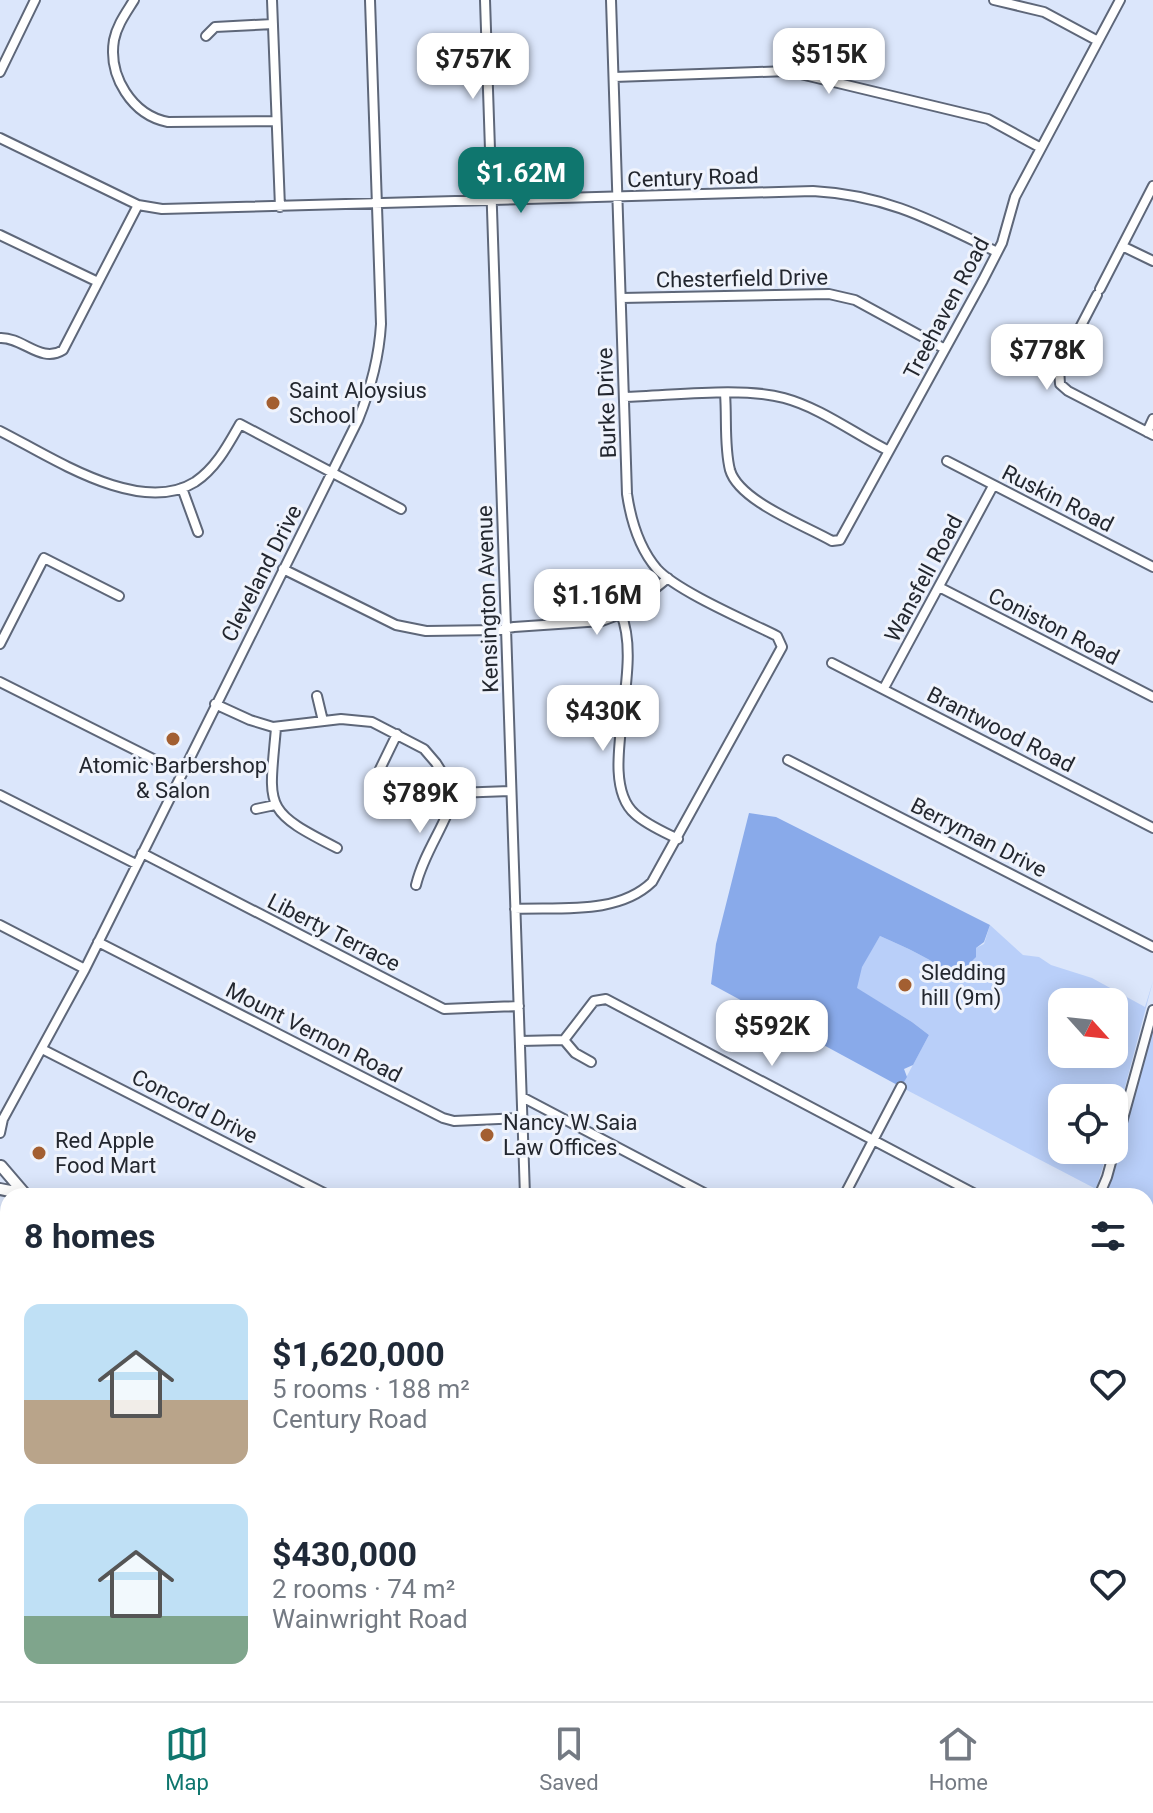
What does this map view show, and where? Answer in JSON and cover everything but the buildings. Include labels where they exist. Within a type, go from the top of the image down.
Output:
[{"type":"main road","points":[[0,1167],[20,1188]]},
{"type":"street","points":[[0,72],[35,0]]},
{"type":"street","points":[[134,0],[117,31],[113,54],[122,86],[137,106],[153,117],[178,123],[276,121]]},
{"type":"street","points":[[272,0],[280,207]]},
{"type":"street","name":"Cleveland Drive","points":[[0,1133],[2,1121],[85,969],[369,392],[378,357],[381,324],[370,0]]},
{"type":"street","name":"Kensington Avenue","points":[[485,0],[525,1188]]},
{"type":"street","name":"Burke Drive","points":[[611,0],[627,494],[632,520],[649,558],[668,578],[782,642],[781,651],[678,839]]},
{"type":"street","points":[[994,0],[1044,12],[1098,41]]},
{"type":"street","name":"Treehaven Road","points":[[725,394],[729,467],[737,485],[751,497],[836,541],[842,536],[997,252],[1015,197],[1120,0]]},
{"type":"street","points":[[206,36],[215,27],[273,24]]},
{"type":"street","points":[[614,77],[788,71],[988,119],[1041,148]]},
{"type":"street","name":"Century Road","points":[[0,138],[138,205],[177,211],[837,192],[919,213],[997,252]]},
{"type":"street","points":[[1153,186],[1059,368],[1058,379],[1068,391],[1150,433],[1153,419]]},
{"type":"street","points":[[0,338],[13,339],[45,355],[58,354],[66,346],[138,205]]},
{"type":"street","points":[[0,235],[98,282]]},
{"type":"street","points":[[1122,246],[1153,261]]},
{"type":"street","name":"Chesterfield Drive","points":[[621,298],[829,294],[863,304],[945,349]]},
{"type":"street","points":[[624,397],[767,394],[794,401],[889,451]]},
{"type":"street","points":[[0,431],[83,472],[125,489],[153,493],[182,488],[194,482],[216,462],[240,424],[401,509]]},
{"type":"street","name":"Ruskin Road","points":[[947,461],[1153,567]]},
{"type":"street","name":"Wansfell Road","points":[[884,688],[993,486]]},
{"type":"street","points":[[182,488],[198,532]]},
{"type":"street","points":[[0,644],[44,558],[119,596]]},
{"type":"street","points":[[283,569],[402,627],[426,631],[593,622],[621,614],[642,601],[668,578]]},
{"type":"street","name":"Coniston Road","points":[[939,587],[1153,697]]},
{"type":"street","points":[[515,909],[615,903],[632,898],[659,874],[678,839],[635,814],[620,791],[619,755],[630,660],[629,641],[621,614]]},
{"type":"street","name":"Brantwood Road","points":[[832,663],[1153,828]]},
{"type":"street","points":[[0,682],[181,773]]},
{"type":"street","points":[[317,696],[323,721]]},
{"type":"street","points":[[215,704],[276,728],[323,721],[365,720],[417,744],[430,756],[455,793]]},
{"type":"street","points":[[276,728],[271,783],[275,805],[290,823],[337,848]]},
{"type":"street","points":[[380,769],[397,734]]},
{"type":"street","name":"Berryman Drive","points":[[788,760],[1153,947]]},
{"type":"street","points":[[455,793],[511,791]]},
{"type":"street","points":[[416,885],[419,870],[448,816],[455,793]]},
{"type":"street","points":[[0,795],[136,864]]},
{"type":"street","points":[[256,809],[275,805]]},
{"type":"street","name":"Liberty Terrace","points":[[142,853],[444,1009],[519,1006]]},
{"type":"street","points":[[0,925],[85,969]]},
{"type":"street","name":"Mount Vernon Road","points":[[98,942],[443,1118],[454,1121],[522,1118]]},
{"type":"street","points":[[564,1040],[588,1006],[594,1001],[606,999],[964,1188]]},
{"type":"street","points":[[1102,1188],[1153,1010]]},
{"type":"street","points":[[520,1041],[564,1040],[577,1054],[591,1062]]},
{"type":"street","name":"Concord Drive","points":[[42,1049],[314,1188]]},
{"type":"street","points":[[848,1188],[901,1087]]},
{"type":"street","points":[[522,1097],[695,1188]]},
{"type":"shaded area","points":[[749,813],[776,817],[990,925],[984,942],[976,948],[976,957],[955,978],[929,960],[880,936],[862,967],[857,988],[929,1035],[913,1065],[904,1069],[907,1077],[901,1087],[711,984],[716,944]]},
{"type":"shaded area","points":[[990,925],[1023,955],[1039,957],[1051,965],[1092,978],[1110,988],[1048,988],[1048,1068],[1128,1068],[1128,998],[1145,1007],[1153,981],[1126,1084],[1048,1084],[1048,1164],[901,1087],[929,1035],[856,988],[861,967],[880,936],[929,960],[955,978],[976,948],[984,944]]},
{"type":"shaded area","points":[[1153,1029],[1153,1188],[1108,1188],[1115,1164],[1128,1164],[1128,1118]]},
{"type":"shaded area","points":[[1048,1164],[1104,1164],[1094,1188]]},
{"type":"place","name":"Saint Aloysius School","points":[[273,403]]},
{"type":"place","name":"Atomic Barbershop & Salon","points":[[173,739]]},
{"type":"place","name":"Sledding hill (9m)","points":[[905,985]]},
{"type":"place","name":"Nancy W Saia Law Offices","points":[[487,1135]]},
{"type":"place","name":"Red Apple Food Mart","points":[[39,1153]]}]
